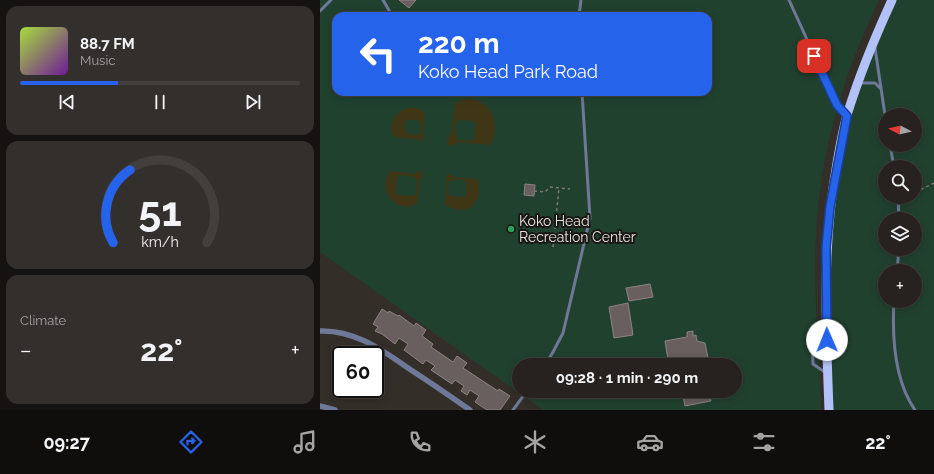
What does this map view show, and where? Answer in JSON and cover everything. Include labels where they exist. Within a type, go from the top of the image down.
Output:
[{"type":"main road","points":[[829,410],[826,324],[826,247],[830,207],[847,116],[873,40],[892,0]]},
{"type":"street","points":[[320,331],[345,334],[376,346],[470,410]]},
{"type":"street","points":[[320,406],[334,410]]},
{"type":"lane","points":[[320,11],[331,0]]},
{"type":"lane","points":[[383,0],[390,12]]},
{"type":"lane","points":[[579,12],[581,0]]},
{"type":"lane","points":[[789,0],[835,101],[847,116]]},
{"type":"lane","points":[[873,40],[885,108]]},
{"type":"lane","points":[[858,83],[875,83],[881,89]]},
{"type":"lane","points":[[549,358],[563,333],[590,218],[582,96]]},
{"type":"lane","points":[[894,308],[896,354],[904,390],[908,400],[915,410]]},
{"type":"lane","points":[[826,324],[812,335],[813,364],[828,374]]},
{"type":"lane","points":[[514,410],[522,398]]},
{"type":"path","points":[[922,189],[934,183]]},
{"type":"path","points":[[534,191],[545,192],[550,187],[570,189]]},
{"type":"path","points":[[553,247],[558,188]]},
{"type":"path","points":[[535,240],[544,241],[550,235],[554,235]]},
{"type":"path","points":[[537,236],[540,237],[540,240]]},
{"type":"green space","points":[[320,0],[879,0],[866,28],[844,85],[828,144],[822,174],[818,204],[815,257],[821,410],[543,410],[526,398],[742,398],[742,358],[512,358],[512,388],[320,252]]},
{"type":"green space","points":[[892,0],[934,0],[934,410],[829,410],[826,247],[847,116]]},
{"type":"sand","points":[[465,99],[474,100],[481,103],[492,114],[495,129],[494,137],[490,145],[458,142],[454,146],[448,144],[447,140],[451,133],[455,103]],"holes":[[[458,120],[473,121],[476,124],[474,139],[471,141],[458,140],[455,128]]]},
{"type":"sand","points":[[407,108],[417,108],[425,112],[423,133],[425,137],[423,140],[394,137],[392,133],[393,120],[402,110]],"holes":[[[407,120],[418,120],[421,123],[420,133],[417,135],[407,134],[405,125]]]},
{"type":"sand","points":[[390,171],[415,174],[418,171],[422,172],[423,176],[420,180],[417,204],[402,206],[390,199],[385,186],[386,179]],"holes":[[[399,175],[415,177],[417,179],[416,194],[413,196],[398,195],[396,193],[397,178]]]},
{"type":"sand","points":[[451,174],[454,177],[477,179],[479,189],[478,195],[471,207],[458,210],[445,205],[447,175]],"holes":[[[454,179],[464,180],[467,183],[466,195],[463,197],[451,196],[448,193],[449,182]]]},
{"type":"building","points":[[399,0],[416,0],[409,8]]},
{"type":"building","points":[[525,184],[535,185],[534,196],[524,195]]},
{"type":"building","points":[[650,284],[653,297],[629,301],[626,288]]},
{"type":"building","points":[[628,303],[633,335],[614,338],[609,307]]},
{"type":"building","points":[[382,309],[388,313],[389,311],[398,316],[399,315],[414,326],[416,323],[426,330],[422,336],[433,344],[431,347],[453,362],[457,356],[467,363],[463,368],[498,391],[499,389],[510,396],[500,410],[487,410],[475,402],[479,396],[470,390],[467,395],[461,391],[464,386],[455,380],[452,384],[431,370],[435,366],[426,360],[423,364],[404,350],[408,344],[399,338],[395,344],[382,334],[375,331],[378,327],[373,324]]},
{"type":"building","points":[[693,331],[693,336],[696,335],[697,341],[705,343],[708,358],[668,358],[665,341],[687,337],[687,332]]},
{"type":"building","points":[[683,398],[710,398],[711,401],[685,406]]},
{"type":"place","name":"Koko Head Recreation Center","points":[[511,229]]},
{"type":"route","points":[[814,56],[837,105],[847,116],[839,151],[830,207],[826,247],[827,340]]}]
